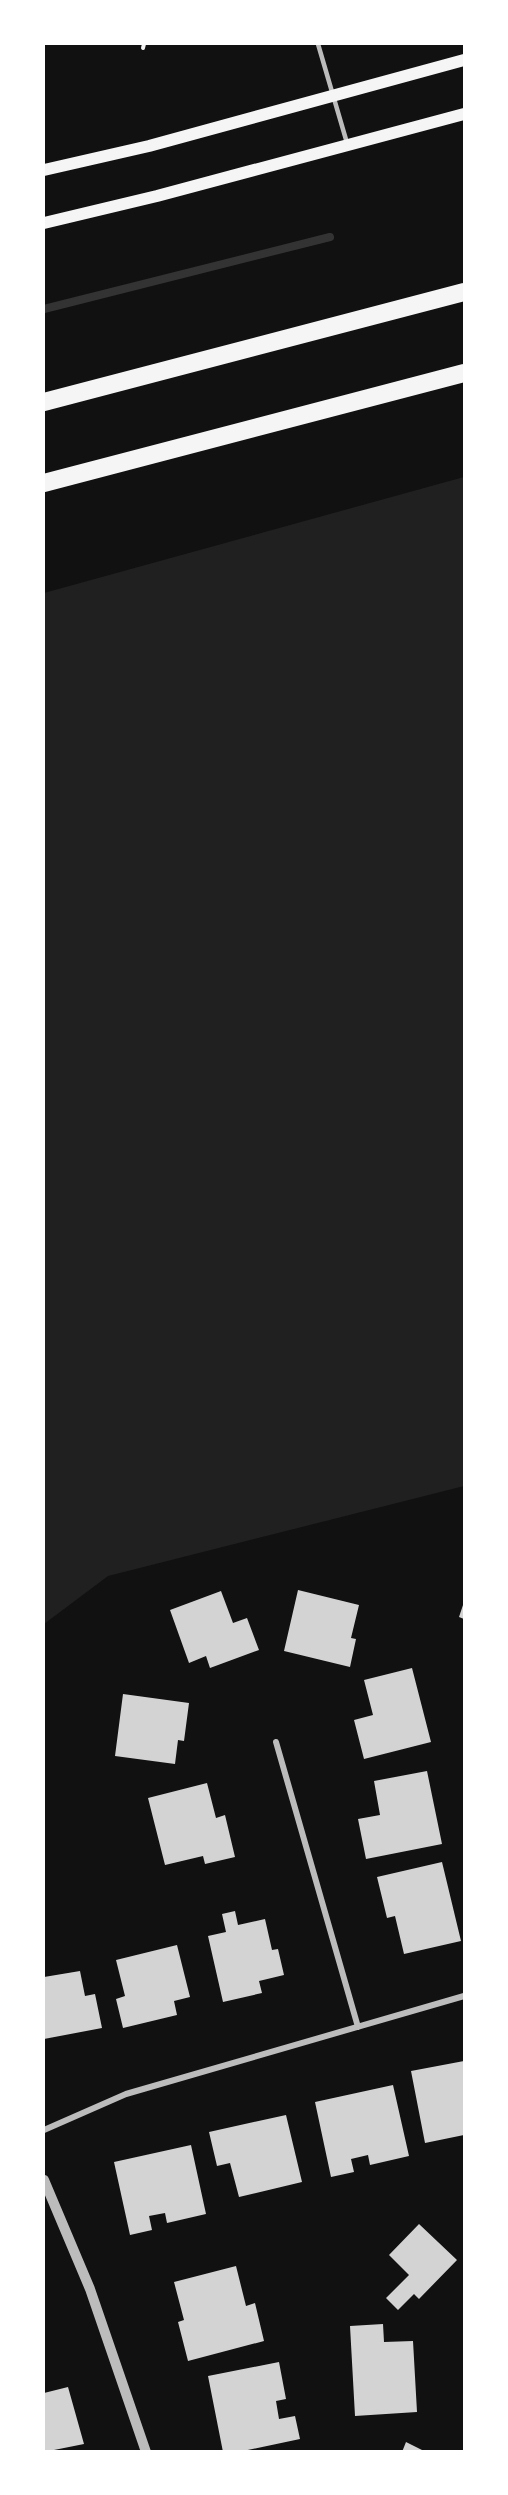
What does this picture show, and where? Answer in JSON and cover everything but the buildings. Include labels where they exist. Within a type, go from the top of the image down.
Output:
[{"type":"highway","points":[[44,402],[465,292]]},
{"type":"highway","points":[[44,483],[465,373]]},
{"type":"main road","points":[[44,170],[149,146],[465,60]]},
{"type":"main road","points":[[44,223],[465,114]]},
{"type":"street","points":[[276,1742],[358,2027]]},
{"type":"street","points":[[44,2130],[126,2094],[465,1996]]},
{"type":"street","points":[[44,2180],[90,2289],[146,2451]]},
{"type":"lane","points":[[318,44],[348,146]]},
{"type":"shaded area","points":[[464,477],[464,1486],[108,1576],[44,1624],[44,593]]},
{"type":"waterway","points":[[44,309],[330,237]]}]
